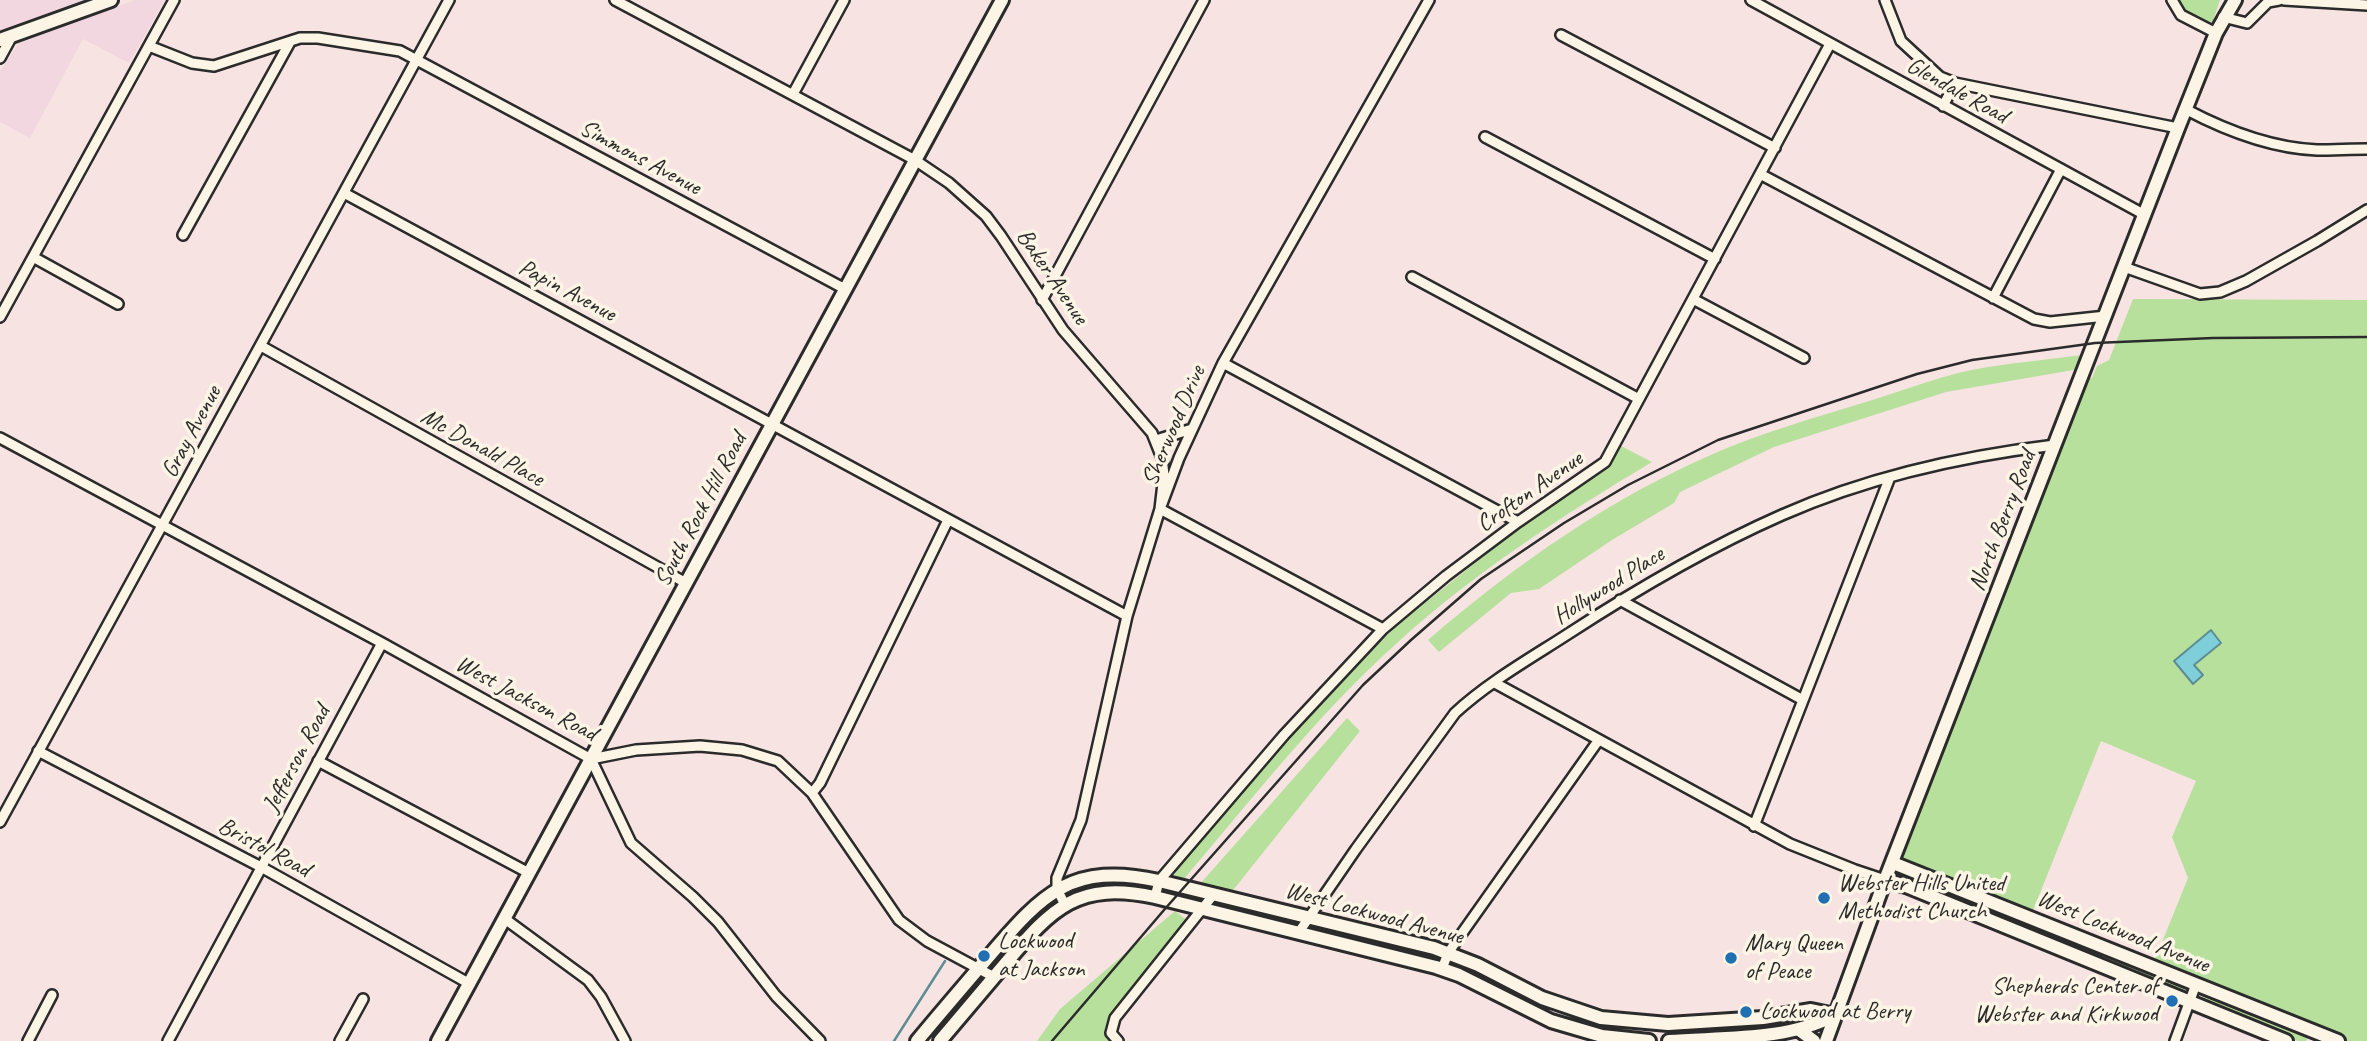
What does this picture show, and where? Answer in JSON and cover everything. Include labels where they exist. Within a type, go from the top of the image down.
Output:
[{"type":"main road","points":[[6,38],[111,0]]},
{"type":"main road","name":"South Rock Hill Road","points":[[438,1041],[1002,0]]},
{"type":"main road","name":"North Berry Road","points":[[2224,17],[2227,0]]},
{"type":"main road","name":"North Berry Road","points":[[1826,1041],[1885,880],[2178,128],[2216,33],[2235,0]]},
{"type":"main road","name":"West Lockwood Avenue","points":[[1893,863],[2196,984],[2321,1038],[2338,1041]]},
{"type":"main road","name":"West Lockwood Avenue","points":[[917,1041],[1021,919],[1044,897],[1057,889],[1101,875],[1119,874],[1159,880],[1448,953],[1566,1008],[1601,1018],[1640,1023],[1763,1018],[1811,1010],[1835,1014]]},
{"type":"main road","name":"West Lockwood Avenue","points":[[1885,880],[1906,886],[2286,1041]]},
{"type":"main road","name":"West Lockwood Avenue","points":[[940,1041],[1035,929],[1065,905],[1106,892],[1155,897],[1442,969],[1551,1021],[1602,1036],[1649,1041]]},
{"type":"main road","points":[[2027,935],[2034,919]]},
{"type":"main road","points":[[1669,1041],[1770,1034],[1819,1024],[1835,1014]]},
{"type":"main road","points":[[1727,1020],[1727,1038]]},
{"type":"main road","points":[[1639,1041],[1640,1023]]},
{"type":"main road","points":[[1798,1029],[1814,1041]]},
{"type":"street","points":[[0,317],[174,0]]},
{"type":"street","name":"Gray Avenue","points":[[0,822],[449,0]]},
{"type":"street","name":"Baker Avenue","points":[[615,0],[915,160],[949,183],[986,216],[1082,354],[1141,419],[1156,440],[1164,475],[1160,509]]},
{"type":"street","points":[[793,94],[844,0]]},
{"type":"street","points":[[1042,300],[1204,0]]},
{"type":"street","name":"Sherwood Drive","points":[[1057,889],[1060,868],[1081,820],[1127,617],[1160,509],[1192,429],[1223,363],[1429,0]]},
{"type":"street","name":"Glendale Road","points":[[1751,0],[2145,215]]},
{"type":"street","points":[[1885,0],[1901,41],[1940,77],[1955,83],[2178,128]]},
{"type":"street","points":[[2172,0],[2180,15],[2216,33]]},
{"type":"street","points":[[2224,17],[2248,23],[2268,2],[2281,0],[2367,5]]},
{"type":"street","points":[[1561,35],[1774,148]]},
{"type":"street","points":[[0,58],[6,38]]},
{"type":"street","name":"Simmons Avenue","points":[[149,46],[192,63],[214,66],[300,38],[318,38],[400,51],[845,289]]},
{"type":"street","points":[[183,235],[290,43]]},
{"type":"street","name":"Crofton Avenue","points":[[1155,897],[1159,880],[1284,735],[1383,629],[1446,576],[1518,522],[1605,463],[1830,44]]},
{"type":"street","points":[[1943,106],[1955,83]]},
{"type":"street","points":[[2187,110],[2235,133],[2266,141],[2316,150],[2367,149]]},
{"type":"street","points":[[1485,137],[1715,258]]},
{"type":"street","points":[[1993,298],[2061,169]]},
{"type":"street","points":[[1760,174],[2025,315],[2042,321],[2106,316]]},
{"type":"street","name":"Papin Avenue","points":[[345,193],[1127,617]]},
{"type":"street","points":[[2124,267],[2200,294],[2220,292],[2318,242],[2367,210]]},
{"type":"street","points":[[33,257],[118,304]]},
{"type":"street","points":[[1412,277],[1639,399]]},
{"type":"street","points":[[1693,299],[1804,358]]},
{"type":"street","name":"Mc Donald Place","points":[[261,346],[685,583]]},
{"type":"street","points":[[1223,363],[1518,522]]},
{"type":"street","points":[[1156,440],[1192,429]]},
{"type":"street","name":"West Jackson Road","points":[[0,438],[382,643],[591,759],[636,750],[700,746],[742,750],[778,761],[812,793],[899,920],[927,941],[994,977]]},
{"type":"street","name":"Hollywood Place","points":[[1299,933],[1444,724],[1466,702],[1620,600],[1669,571],[1773,519],[1890,477],[2003,451],[2054,445]]},
{"type":"street","points":[[1754,826],[1890,477]]},
{"type":"street","points":[[1160,509],[1383,629]]},
{"type":"street","points":[[812,793],[820,783],[948,520]]},
{"type":"street","points":[[1620,600],[1803,701]]},
{"type":"street","name":"Jefferson Road","points":[[168,1041],[382,643]]},
{"type":"street","points":[[1495,683],[1754,826],[1802,850],[1885,880]]},
{"type":"street","points":[[1442,969],[1448,953],[1598,741]]},
{"type":"street","name":"Bristol Road","points":[[38,751],[261,867],[470,984]]},
{"type":"street","points":[[591,759],[631,843],[718,922],[776,996],[820,1041]]},
{"type":"street","points":[[318,761],[529,873]]},
{"type":"street","points":[[1057,889],[1065,905]]},
{"type":"street","points":[[1118,1041],[1111,1033],[1115,1018],[1214,894]]},
{"type":"street","points":[[505,919],[588,979],[601,996],[625,1041]]},
{"type":"street","points":[[2175,1041],[2196,984]]},
{"type":"street","points":[[28,1041],[52,995]]},
{"type":"street","points":[[340,1041],[363,999]]},
{"type":"shaded area","points":[[0,0],[86,0],[0,33]]},
{"type":"shaded area","points":[[135,0],[165,0],[129,63],[83,39],[30,138],[0,122],[0,71],[18,44]]},
{"type":"green space","points":[[2177,0],[2220,0],[2213,21],[2208,23],[2186,14]]},
{"type":"green space","points":[[2133,299],[2367,300],[2367,1041],[2348,1041],[2154,962],[2188,878],[2172,837],[2196,781],[2101,741],[2032,913],[1903,861],[1903,855],[2089,378],[2092,378],[2097,366],[2109,360]]},
{"type":"green space","points":[[2083,355],[2079,369],[1946,392],[1774,447],[1680,492],[1674,503],[1612,540],[1539,589],[1511,593],[1439,652],[1428,640],[1496,585],[1567,534],[1642,489],[1720,451],[1792,425],[1957,373]]},
{"type":"green space","points":[[1621,446],[1652,462],[1520,546],[1457,592],[1397,643],[1313,728],[1183,880],[1174,877],[1177,868],[1316,707],[1397,625],[1528,521],[1600,474],[1611,463]]},
{"type":"green space","points":[[1347,718],[1360,731],[1230,894],[1199,885]]},
{"type":"green space","points":[[1908,875],[2026,920],[2023,929],[1903,880]]},
{"type":"green space","points":[[1223,902],[1298,923],[1294,926],[1220,907]]},
{"type":"green space","points":[[1175,911],[1189,922],[1109,1019],[1106,1038],[1110,1041],[1037,1041],[1060,1009]]},
{"type":"green space","points":[[1314,924],[1439,956],[1439,959],[1437,961],[1312,930]]},
{"type":"green space","points":[[2036,925],[2186,986],[2185,992],[2033,933]]},
{"type":"green space","points":[[2204,993],[2308,1038],[2306,1041],[2298,1041],[2201,1002]]},
{"type":"water","points":[[2211,630],[2221,643],[2194,665],[2203,675],[2193,684],[2174,661]]},
{"type":"waterway","points":[[894,1041],[945,961]]},
{"type":"railway","points":[[1052,1041],[1363,685],[1481,579],[1564,523],[1628,485],[1718,440],[1917,374],[1972,360],[2095,343],[2213,338],[2367,337]]},
{"type":"place","name":"Webster Hills United Methodist Church","points":[[1824,898]]},
{"type":"place","name":"Lockwood at Jackson","points":[[984,956]]},
{"type":"place","name":"Mary Queen of Peace","points":[[1731,958]]},
{"type":"place","name":"Shepherds Center of Webster and Kirkwood","points":[[2172,1001]]},
{"type":"place","name":"Lockwood at Berry","points":[[1746,1012]]}]
